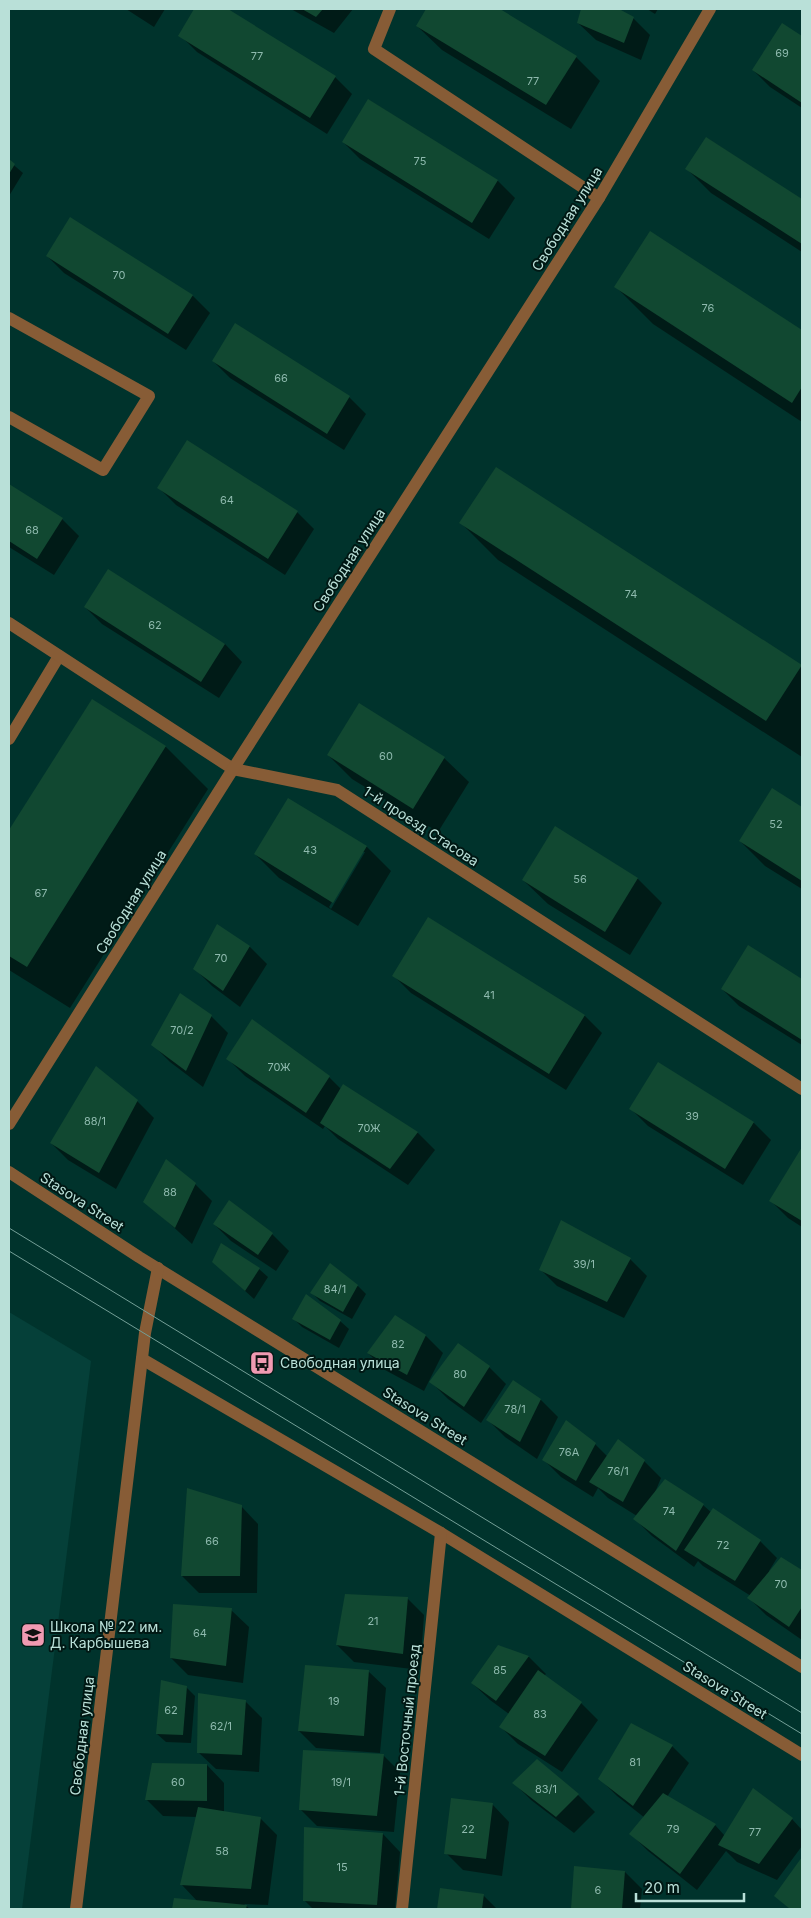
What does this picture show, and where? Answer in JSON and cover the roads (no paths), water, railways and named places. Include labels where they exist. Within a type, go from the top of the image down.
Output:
[{"type":"street","points":[[390,9],[374,49],[599,198]]},
{"type":"street","name":"Свободная улица","points":[[9,1124],[233,769],[599,198],[710,9]]},
{"type":"street","points":[[9,318],[149,396],[103,470],[9,417]]},
{"type":"street","name":"1-й проезд Стасова","points":[[9,623],[233,769],[337,790],[802,1090]]},
{"type":"street","points":[[9,739],[59,656]]},
{"type":"street","name":"Stasova Street","points":[[9,1172],[158,1268],[802,1666]]},
{"type":"street","name":"Свободная улица","points":[[76,1909],[145,1333],[158,1268]]},
{"type":"street","name":"Stasova Street","points":[[142,1359],[441,1533],[802,1755]]},
{"type":"street","name":"1-й Восточный проезд","points":[[402,1909],[441,1533]]},
{"type":"tram line","points":[[9,1228],[802,1713]]},
{"type":"tram line","points":[[9,1251],[802,1734]]},
{"type":"place","name":"Свободная улица","points":[[262,1363]]},
{"type":"place","name":"Школа № 22 им. Д. Карбышева","points":[[33,1635]]}]
